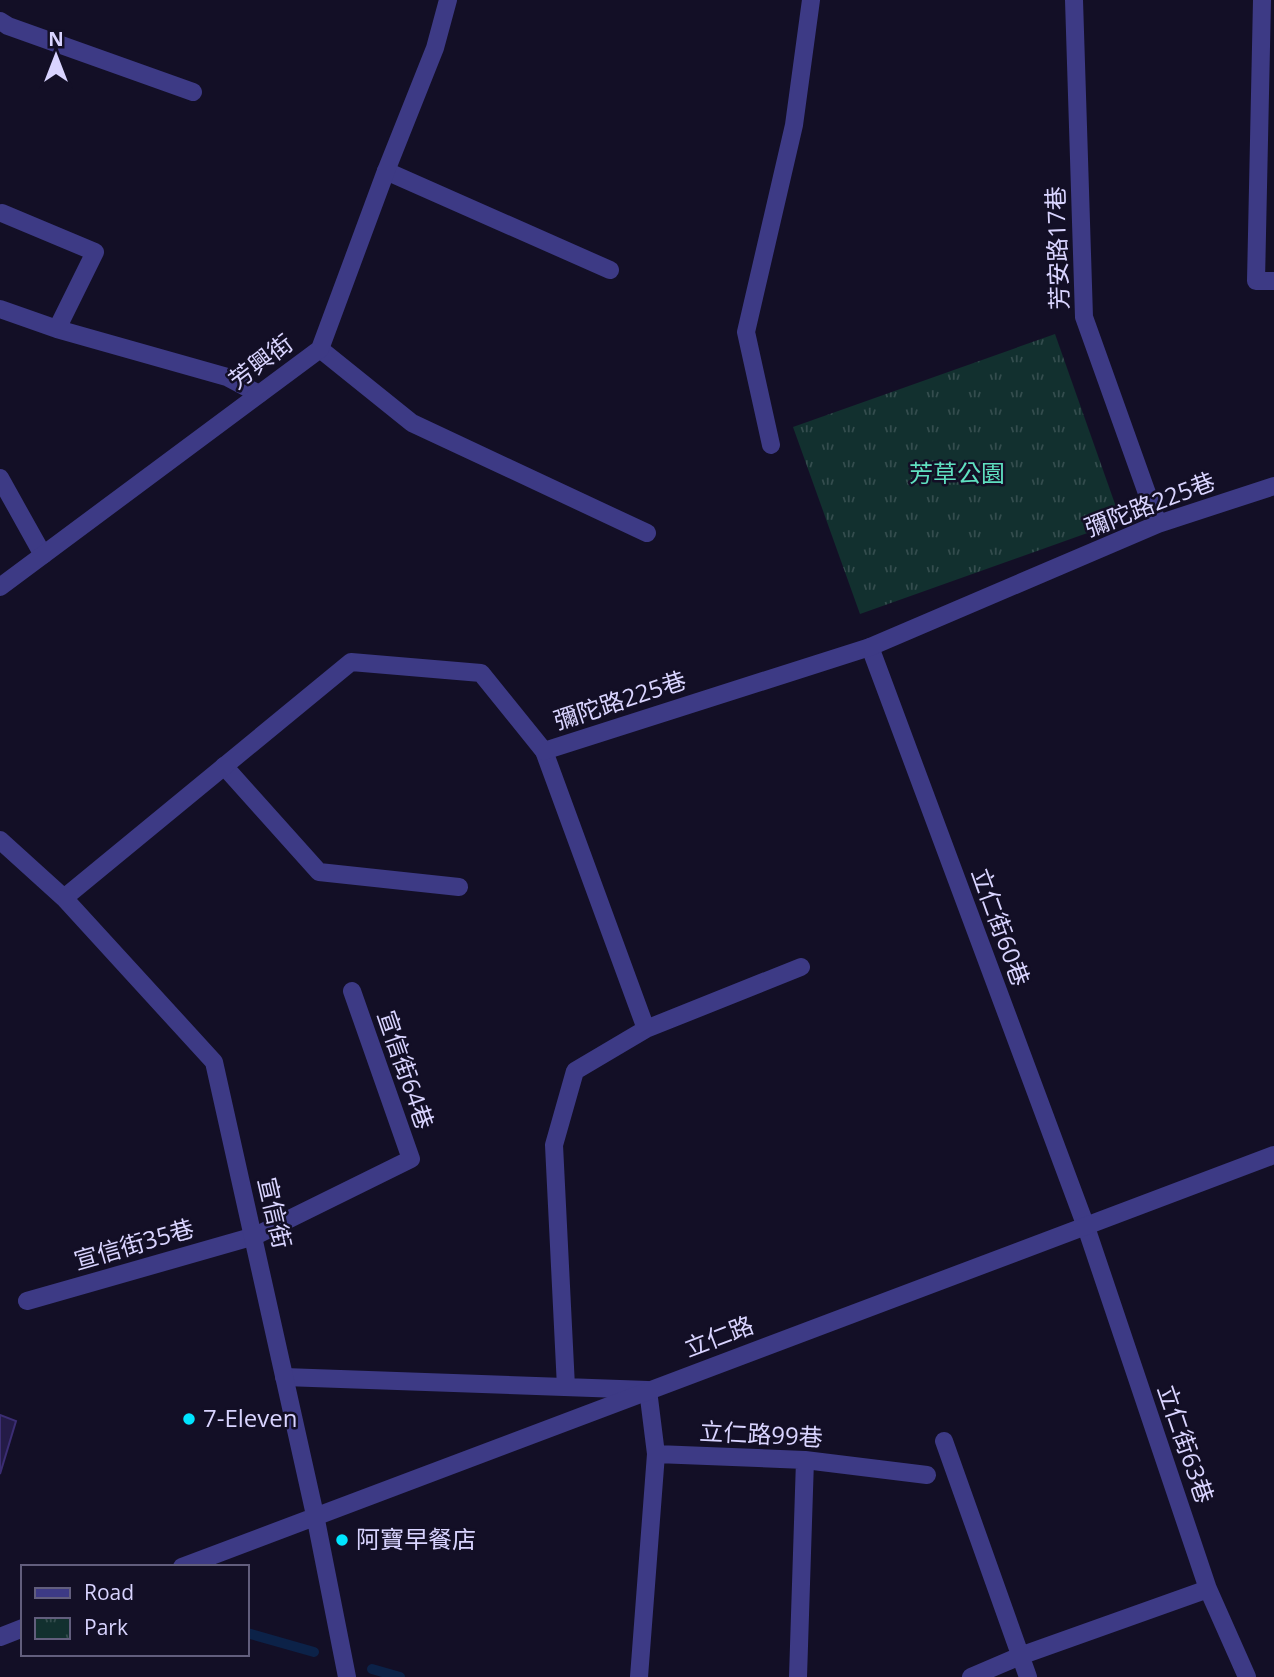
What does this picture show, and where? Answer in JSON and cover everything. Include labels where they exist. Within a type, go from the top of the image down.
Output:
[{"type":"street","name":"芳興街","points":[[0,587],[320,349],[435,48],[448,0]]},
{"type":"street","points":[[771,445],[746,332],[794,125],[811,0]]},
{"type":"street","name":"芳安路17巷","points":[[1074,0],[1084,317],[1158,524]]},
{"type":"street","points":[[1262,0],[1256,281],[1274,281]]},
{"type":"street","points":[[0,21],[193,92]]},
{"type":"street","points":[[386,171],[610,270]]},
{"type":"street","points":[[2,213],[95,252],[57,329]]},
{"type":"street","points":[[0,309],[57,329],[227,377],[259,394]]},
{"type":"street","points":[[320,349],[412,424],[647,533]]},
{"type":"street","points":[[0,478],[43,555]]},
{"type":"street","name":"彌陀路225巷","points":[[64,898],[351,662],[481,673],[544,751],[870,647],[1158,524],[1274,486]]},
{"type":"street","name":"立仁街60巷","points":[[870,647],[1085,1224]]},
{"type":"street","points":[[544,751],[646,1029]]},
{"type":"street","points":[[225,766],[319,872],[458,887]]},
{"type":"street","name":"宣信街","points":[[0,840],[64,898],[214,1062],[255,1236],[347,1677]]},
{"type":"street","points":[[566,1387],[554,1145],[575,1071],[646,1029],[801,967]]},
{"type":"street","name":"宣信街64巷","points":[[255,1236],[411,1159],[352,990]]},
{"type":"street","name":"立仁路","points":[[187,1565],[1085,1224],[1274,1155]]},
{"type":"street","name":"立仁街63巷","points":[[1085,1224],[1208,1589],[1247,1677]]},
{"type":"street","name":"宣信街35巷","points":[[27,1301],[255,1236]]},
{"type":"street","points":[[284,1377],[648,1390],[656,1454],[639,1677]]},
{"type":"street","points":[[944,1441],[1028,1677]]},
{"type":"street","name":"立仁路99巷","points":[[656,1454],[805,1460],[927,1475]]},
{"type":"street","points":[[798,1677],[805,1460]]},
{"type":"street","points":[[971,1677],[1020,1656],[1208,1589]]},
{"type":"street","points":[[0,1637],[21,1629]]},
{"type":"green space","name":"芳草公園","points":[[1055,334],[1121,521],[860,614],[793,427]]},
{"type":"building","points":[[0,1415],[16,1421],[0,1474]]},
{"type":"waterway","points":[[248,1633],[314,1652]]},
{"type":"waterway","points":[[372,1669],[400,1677]]},
{"type":"place","name":"7-Eleven","points":[[189,1419]]},
{"type":"place","name":"阿寶早餐店","points":[[342,1540]]}]
